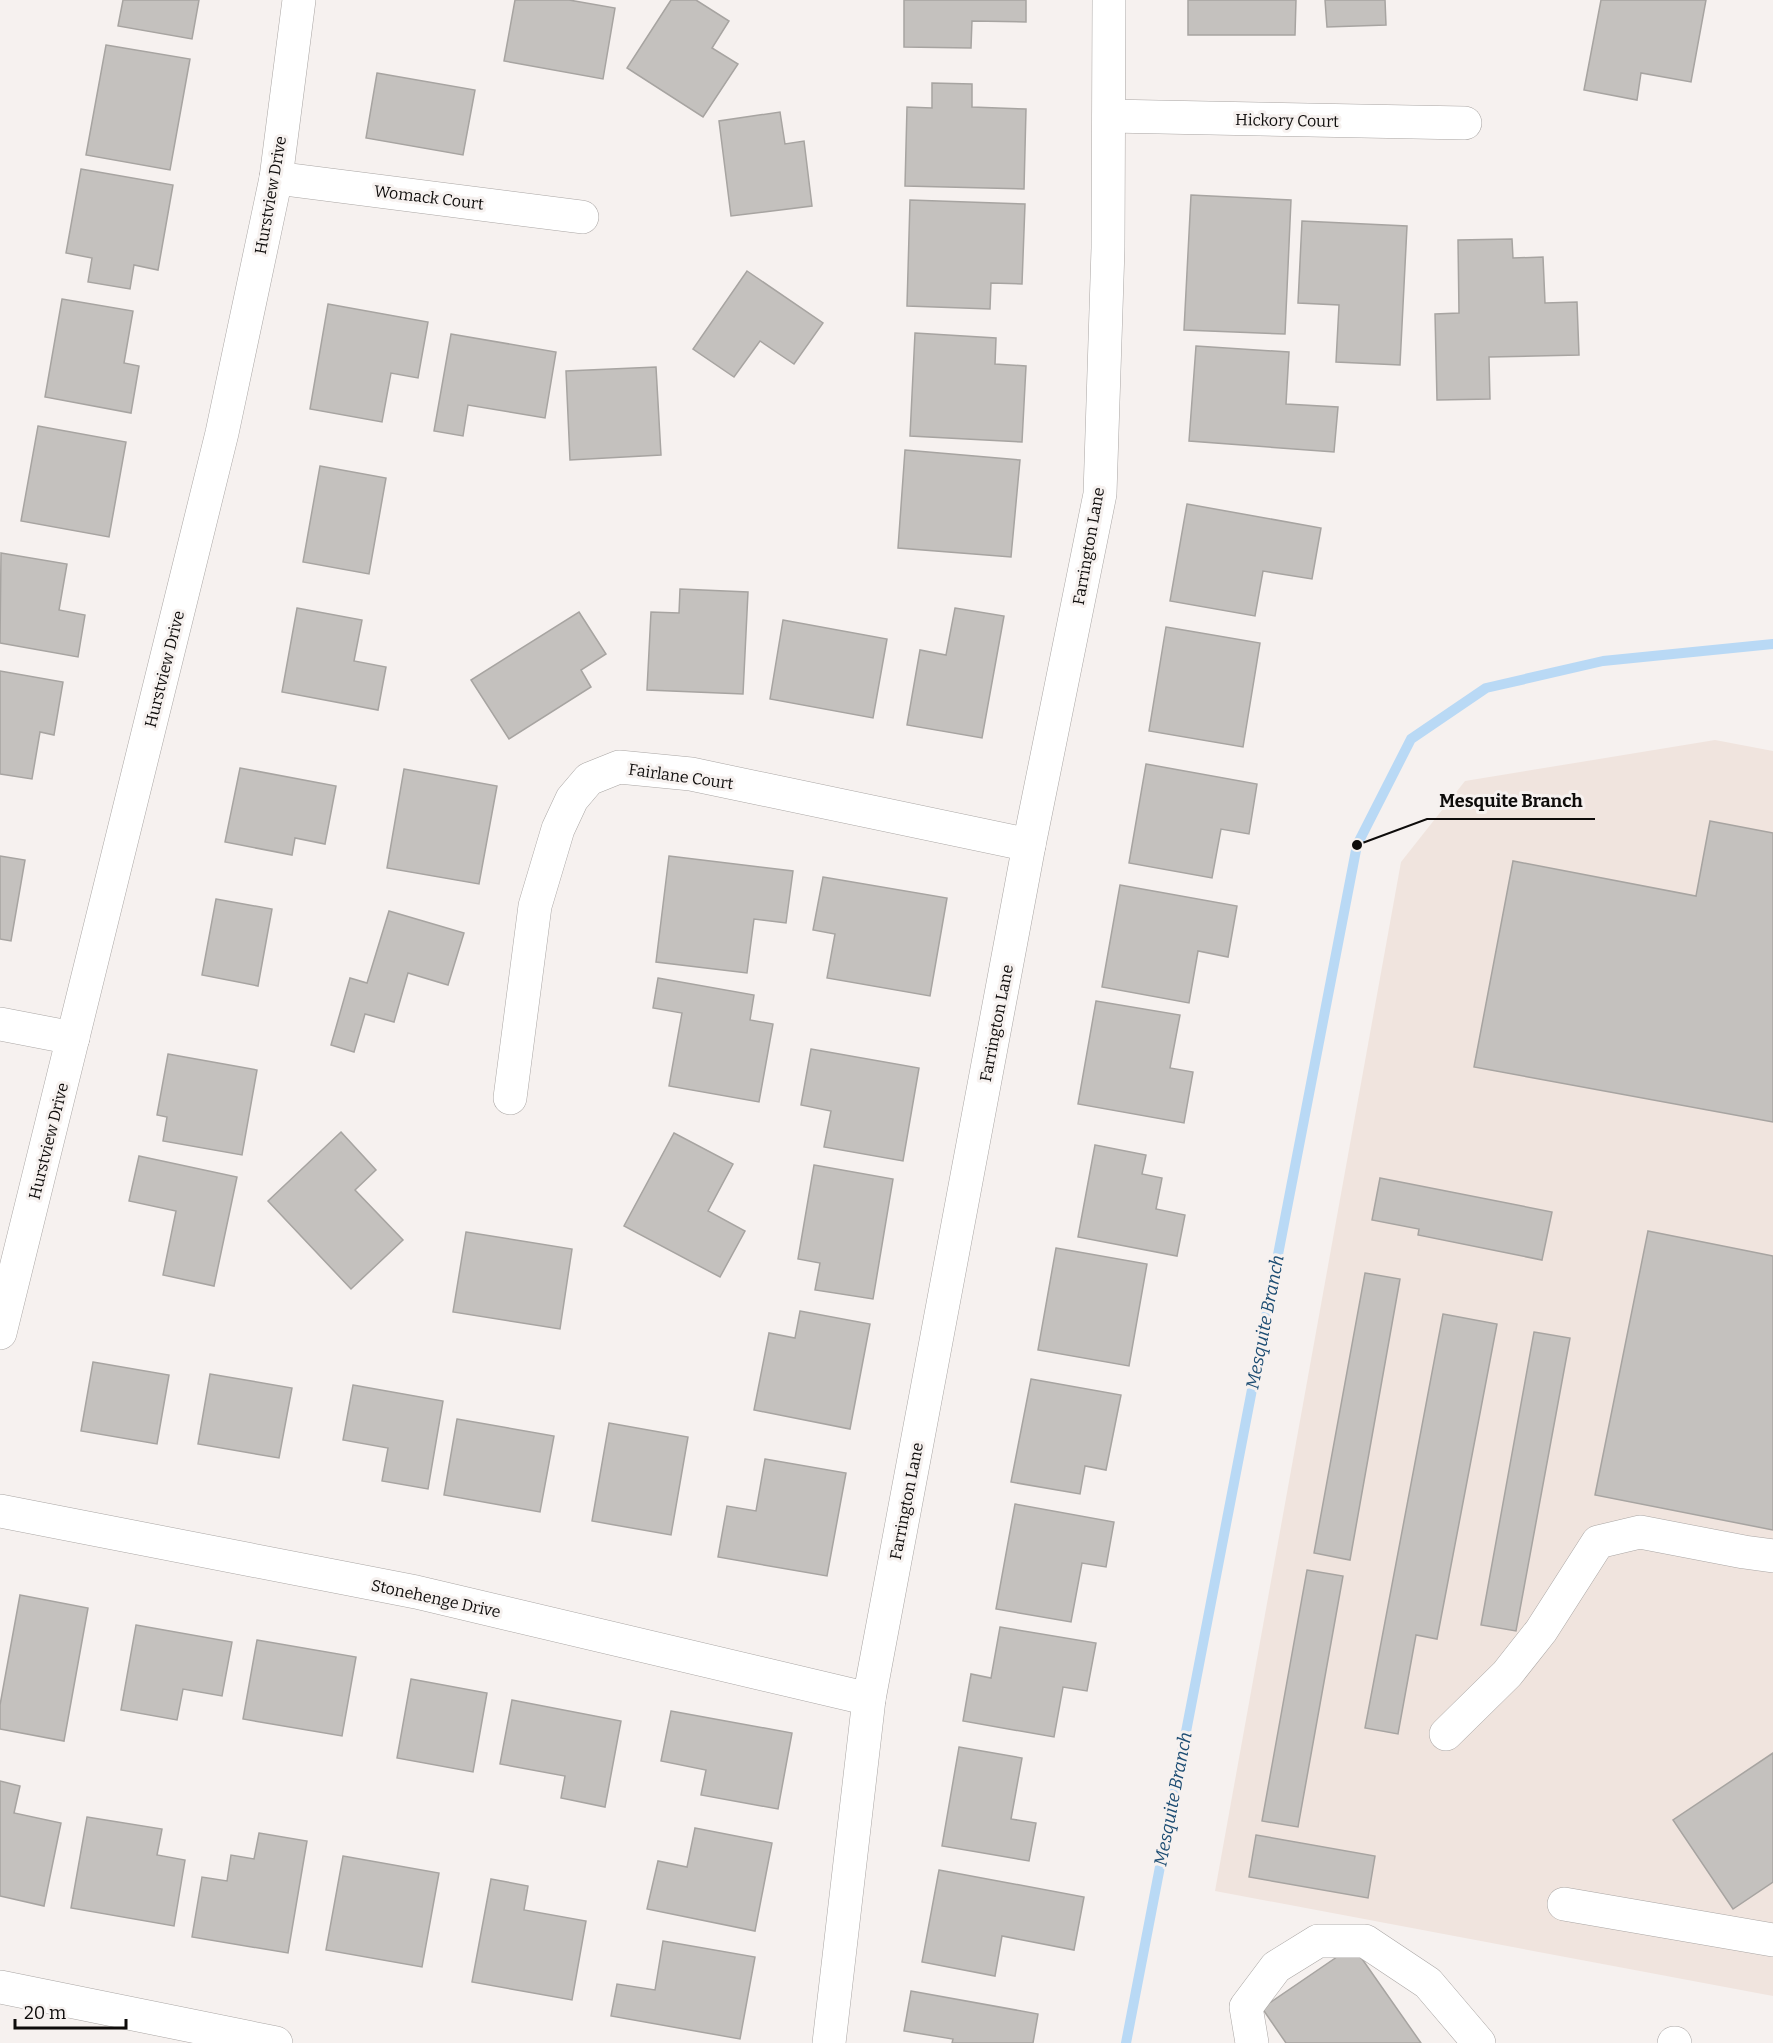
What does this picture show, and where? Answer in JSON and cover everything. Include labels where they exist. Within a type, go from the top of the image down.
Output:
[{"type":"street","name":"Hurstview Drive","points":[[0,1333],[222,433],[276,178],[299,0]]},
{"type":"street","name":"Farrington Lane","points":[[829,2043],[869,1699],[1029,845],[1100,494],[1108,248],[1109,0]]},
{"type":"street","name":"Hickory Court","points":[[1109,116],[1465,123]]},
{"type":"street","name":"Womack Court","points":[[276,178],[582,217]]},
{"type":"street","name":"Fairlane Court","points":[[510,1098],[535,906],[558,829],[572,799],[589,779],[619,767],[691,774],[1029,845]]},
{"type":"street","points":[[0,1024],[73,1038]]},
{"type":"street","name":"Stonehenge Drive","points":[[0,1511],[416,1592],[869,1699]]},
{"type":"street","points":[[1446,1734],[1508,1674],[1541,1630],[1598,1542],[1640,1532],[1773,1556]]},
{"type":"street","points":[[1564,1904],[1773,1940]]},
{"type":"street","points":[[1252,2043],[1246,2007],[1276,1967],[1318,1941],[1365,1941],[1428,1983],[1479,2043]]},
{"type":"street","points":[[0,1987],[276,2043]]},
{"type":"shaded area","points":[[1715,740],[1773,751],[1773,1996],[1215,1891],[1401,862],[1465,781]]},
{"type":"building","points":[[123,0],[199,0],[192,39],[118,26]]},
{"type":"building","points":[[515,0],[569,0],[615,8],[603,79],[504,61]]},
{"type":"building","points":[[671,0],[696,0],[729,21],[712,48],[738,64],[703,117],[627,68]]},
{"type":"building","points":[[904,0],[1026,0],[1026,22],[972,21],[971,48],[904,47]]},
{"type":"building","points":[[1188,0],[1296,0],[1295,35],[1188,35]]},
{"type":"building","points":[[1325,0],[1385,0],[1386,25],[1327,27]]},
{"type":"building","points":[[1601,0],[1706,0],[1691,82],[1641,73],[1637,100],[1584,90]]},
{"type":"building","points":[[106,45],[190,59],[170,170],[86,155]]},
{"type":"building","points":[[377,73],[475,90],[463,155],[366,138]]},
{"type":"building","points":[[932,83],[972,84],[972,107],[1026,109],[1024,189],[905,186],[907,107],[932,108]]},
{"type":"building","points":[[780,112],[785,144],[804,141],[812,206],[731,216],[719,121]]},
{"type":"building","points":[[81,169],[173,185],[158,270],[134,265],[130,289],[88,282],[92,258],[66,253]]},
{"type":"building","points":[[1191,195],[1291,200],[1285,334],[1184,330]]},
{"type":"building","points":[[910,200],[1025,204],[1022,284],[991,283],[990,309],[907,306]]},
{"type":"building","points":[[1302,221],[1407,226],[1400,365],[1336,362],[1339,305],[1298,303]]},
{"type":"building","points":[[1512,239],[1513,258],[1543,257],[1545,303],[1577,302],[1579,355],[1489,357],[1490,399],[1437,400],[1435,314],[1459,313],[1458,240]]},
{"type":"building","points":[[747,271],[823,323],[794,364],[760,341],[734,377],[693,349]]},
{"type":"building","points":[[62,299],[133,311],[124,363],[139,366],[131,413],[45,397]]},
{"type":"building","points":[[328,304],[428,322],[418,378],[391,373],[382,422],[310,409]]},
{"type":"building","points":[[915,333],[996,338],[995,364],[1026,366],[1022,442],[910,436]]},
{"type":"building","points":[[451,334],[556,352],[545,418],[468,405],[463,436],[434,431]]},
{"type":"building","points":[[1196,346],[1289,352],[1286,404],[1338,407],[1334,452],[1189,441]]},
{"type":"building","points":[[656,367],[661,455],[570,460],[566,371]]},
{"type":"building","points":[[38,426],[126,442],[109,537],[21,521]]},
{"type":"building","points":[[905,450],[1020,460],[1011,557],[898,548]]},
{"type":"building","points":[[320,466],[386,478],[369,574],[303,562]]},
{"type":"building","points":[[1187,504],[1321,528],[1312,579],[1263,571],[1255,616],[1170,601]]},
{"type":"building","points":[[1,553],[67,564],[59,610],[85,615],[78,657],[0,643]]},
{"type":"building","points":[[680,589],[748,592],[743,694],[647,690],[651,612],[679,613]]},
{"type":"building","points":[[297,608],[362,620],[354,661],[386,667],[378,710],[282,692]]},
{"type":"building","points":[[955,608],[1004,616],[982,738],[907,725],[920,650],[946,655]]},
{"type":"building","points":[[579,612],[606,654],[581,670],[591,687],[509,739],[471,680]]},
{"type":"building","points":[[783,620],[887,639],[873,718],[770,699]]},
{"type":"building","points":[[1166,627],[1260,643],[1243,747],[1149,731]]},
{"type":"building","points":[[0,671],[63,682],[54,735],[40,732],[32,779],[0,774]]},
{"type":"building","points":[[1146,764],[1257,784],[1249,834],[1221,829],[1212,878],[1129,863]]},
{"type":"building","points":[[240,768],[336,786],[325,844],[295,838],[292,855],[225,842]]},
{"type":"building","points":[[404,769],[497,786],[479,884],[387,868]]},
{"type":"building","points":[[1710,821],[1773,833],[1773,1122],[1474,1067],[1513,861],[1696,896]]},
{"type":"building","points":[[0,856],[25,860],[11,941],[0,939]]},
{"type":"building","points":[[669,856],[793,871],[786,923],[754,919],[747,973],[656,962]]},
{"type":"building","points":[[823,877],[947,898],[930,996],[827,978],[835,934],[813,930]]},
{"type":"building","points":[[1120,885],[1237,906],[1228,957],[1198,951],[1189,1003],[1102,987]]},
{"type":"building","points":[[216,899],[272,909],[258,986],[202,975]]},
{"type":"building","points":[[389,911],[464,933],[448,985],[408,973],[394,1022],[365,1014],[354,1052],[331,1045],[350,978],[367,983]]},
{"type":"building","points":[[658,978],[754,995],[750,1020],[773,1024],[759,1102],[669,1086],[682,1013],[653,1008]]},
{"type":"building","points":[[1096,1001],[1180,1015],[1170,1068],[1193,1072],[1184,1123],[1078,1104]]},
{"type":"building","points":[[811,1049],[919,1068],[903,1161],[824,1147],[831,1111],[801,1105]]},
{"type":"building","points":[[168,1054],[257,1070],[242,1155],[163,1141],[167,1117],[157,1115]]},
{"type":"building","points":[[341,1132],[376,1170],[355,1190],[403,1240],[351,1289],[268,1201]]},
{"type":"building","points":[[674,1133],[733,1164],[708,1211],[745,1231],[720,1277],[624,1226]]},
{"type":"building","points":[[1095,1145],[1146,1155],[1142,1174],[1162,1178],[1156,1209],[1185,1215],[1177,1256],[1078,1237]]},
{"type":"building","points":[[139,1156],[237,1177],[214,1286],[163,1275],[176,1211],[129,1201]]},
{"type":"building","points":[[814,1165],[893,1179],[873,1299],[815,1290],[820,1263],[798,1259]]},
{"type":"building","points":[[1380,1178],[1552,1212],[1542,1260],[1418,1235],[1419,1229],[1372,1220]]},
{"type":"building","points":[[1648,1231],[1773,1256],[1773,1530],[1595,1495]]},
{"type":"building","points":[[466,1232],[572,1249],[560,1329],[453,1312]]},
{"type":"building","points":[[1056,1248],[1147,1264],[1129,1366],[1038,1350]]},
{"type":"building","points":[[1365,1273],[1400,1279],[1350,1560],[1314,1553]]},
{"type":"building","points":[[800,1311],[870,1324],[850,1429],[754,1410],[769,1333],[795,1338]]},
{"type":"building","points":[[1443,1314],[1497,1324],[1437,1639],[1416,1635],[1398,1734],[1365,1728]]},
{"type":"building","points":[[1534,1332],[1570,1338],[1516,1631],[1481,1625]]},
{"type":"building","points":[[93,1362],[169,1375],[157,1444],[81,1431]]},
{"type":"building","points":[[210,1374],[292,1388],[279,1458],[198,1444]]},
{"type":"building","points":[[1031,1379],[1121,1395],[1106,1470],[1085,1466],[1080,1494],[1011,1482]]},
{"type":"building","points":[[353,1385],[443,1401],[428,1489],[382,1481],[388,1448],[343,1440]]},
{"type":"building","points":[[457,1419],[554,1436],[540,1512],[444,1495]]},
{"type":"building","points":[[609,1423],[688,1437],[671,1535],[592,1521]]},
{"type":"building","points":[[765,1459],[846,1473],[827,1576],[718,1557],[727,1506],[756,1511]]},
{"type":"building","points":[[1015,1504],[1114,1522],[1106,1567],[1082,1563],[1071,1622],[996,1609]]},
{"type":"building","points":[[1307,1570],[1343,1576],[1298,1827],[1262,1821]]},
{"type":"building","points":[[20,1595],[88,1608],[64,1741],[0,1729],[0,1705]]},
{"type":"building","points":[[136,1625],[232,1642],[222,1696],[183,1689],[177,1720],[121,1710]]},
{"type":"building","points":[[1000,1627],[1096,1643],[1087,1691],[1063,1687],[1054,1737],[963,1721],[971,1674],[991,1678]]},
{"type":"building","points":[[257,1640],[356,1657],[342,1736],[243,1719]]},
{"type":"building","points":[[411,1679],[487,1693],[473,1772],[397,1758]]},
{"type":"building","points":[[512,1700],[621,1721],[605,1807],[561,1798],[565,1776],[500,1764]]},
{"type":"building","points":[[671,1711],[792,1733],[778,1809],[701,1795],[706,1770],[661,1761]]},
{"type":"building","points":[[959,1747],[1022,1758],[1011,1819],[1036,1823],[1029,1861],[942,1846]]},
{"type":"building","points":[[1773,1753],[1773,1882],[1733,1909],[1673,1820]]},
{"type":"building","points":[[0,1781],[20,1786],[14,1813],[61,1823],[44,1906],[0,1896]]},
{"type":"building","points":[[87,1817],[162,1829],[157,1855],[185,1860],[174,1926],[71,1908]]},
{"type":"building","points":[[695,1828],[772,1843],[755,1931],[647,1909],[658,1861],[687,1867]]},
{"type":"building","points":[[259,1833],[307,1841],[288,1953],[192,1937],[202,1877],[227,1881],[231,1855],[254,1859]]},
{"type":"building","points":[[1256,1835],[1375,1856],[1368,1898],[1249,1877]]},
{"type":"building","points":[[343,1856],[439,1873],[422,1967],[326,1950]]},
{"type":"building","points":[[939,1870],[1084,1897],[1074,1950],[1002,1936],[995,1976],[922,1962]]},
{"type":"building","points":[[491,1879],[528,1886],[524,1910],[586,1921],[572,2000],[472,1982]]},
{"type":"building","points":[[663,1941],[755,1957],[740,2039],[611,2016],[617,1984],[655,1990]]},
{"type":"building","points":[[1353,1946],[1421,2043],[1286,2043],[1262,2008]]},
{"type":"building","points":[[911,1991],[1038,2014],[1033,2043],[952,2043],[953,2039],[904,2031]]},
{"type":"waterway","name":"Mesquite Branch","points":[[1126,2043],[1357,845],[1411,739],[1486,688],[1603,661],[1773,644]]},
{"type":"place","name":"Mesquite Branch","points":[[1357,845]]}]
